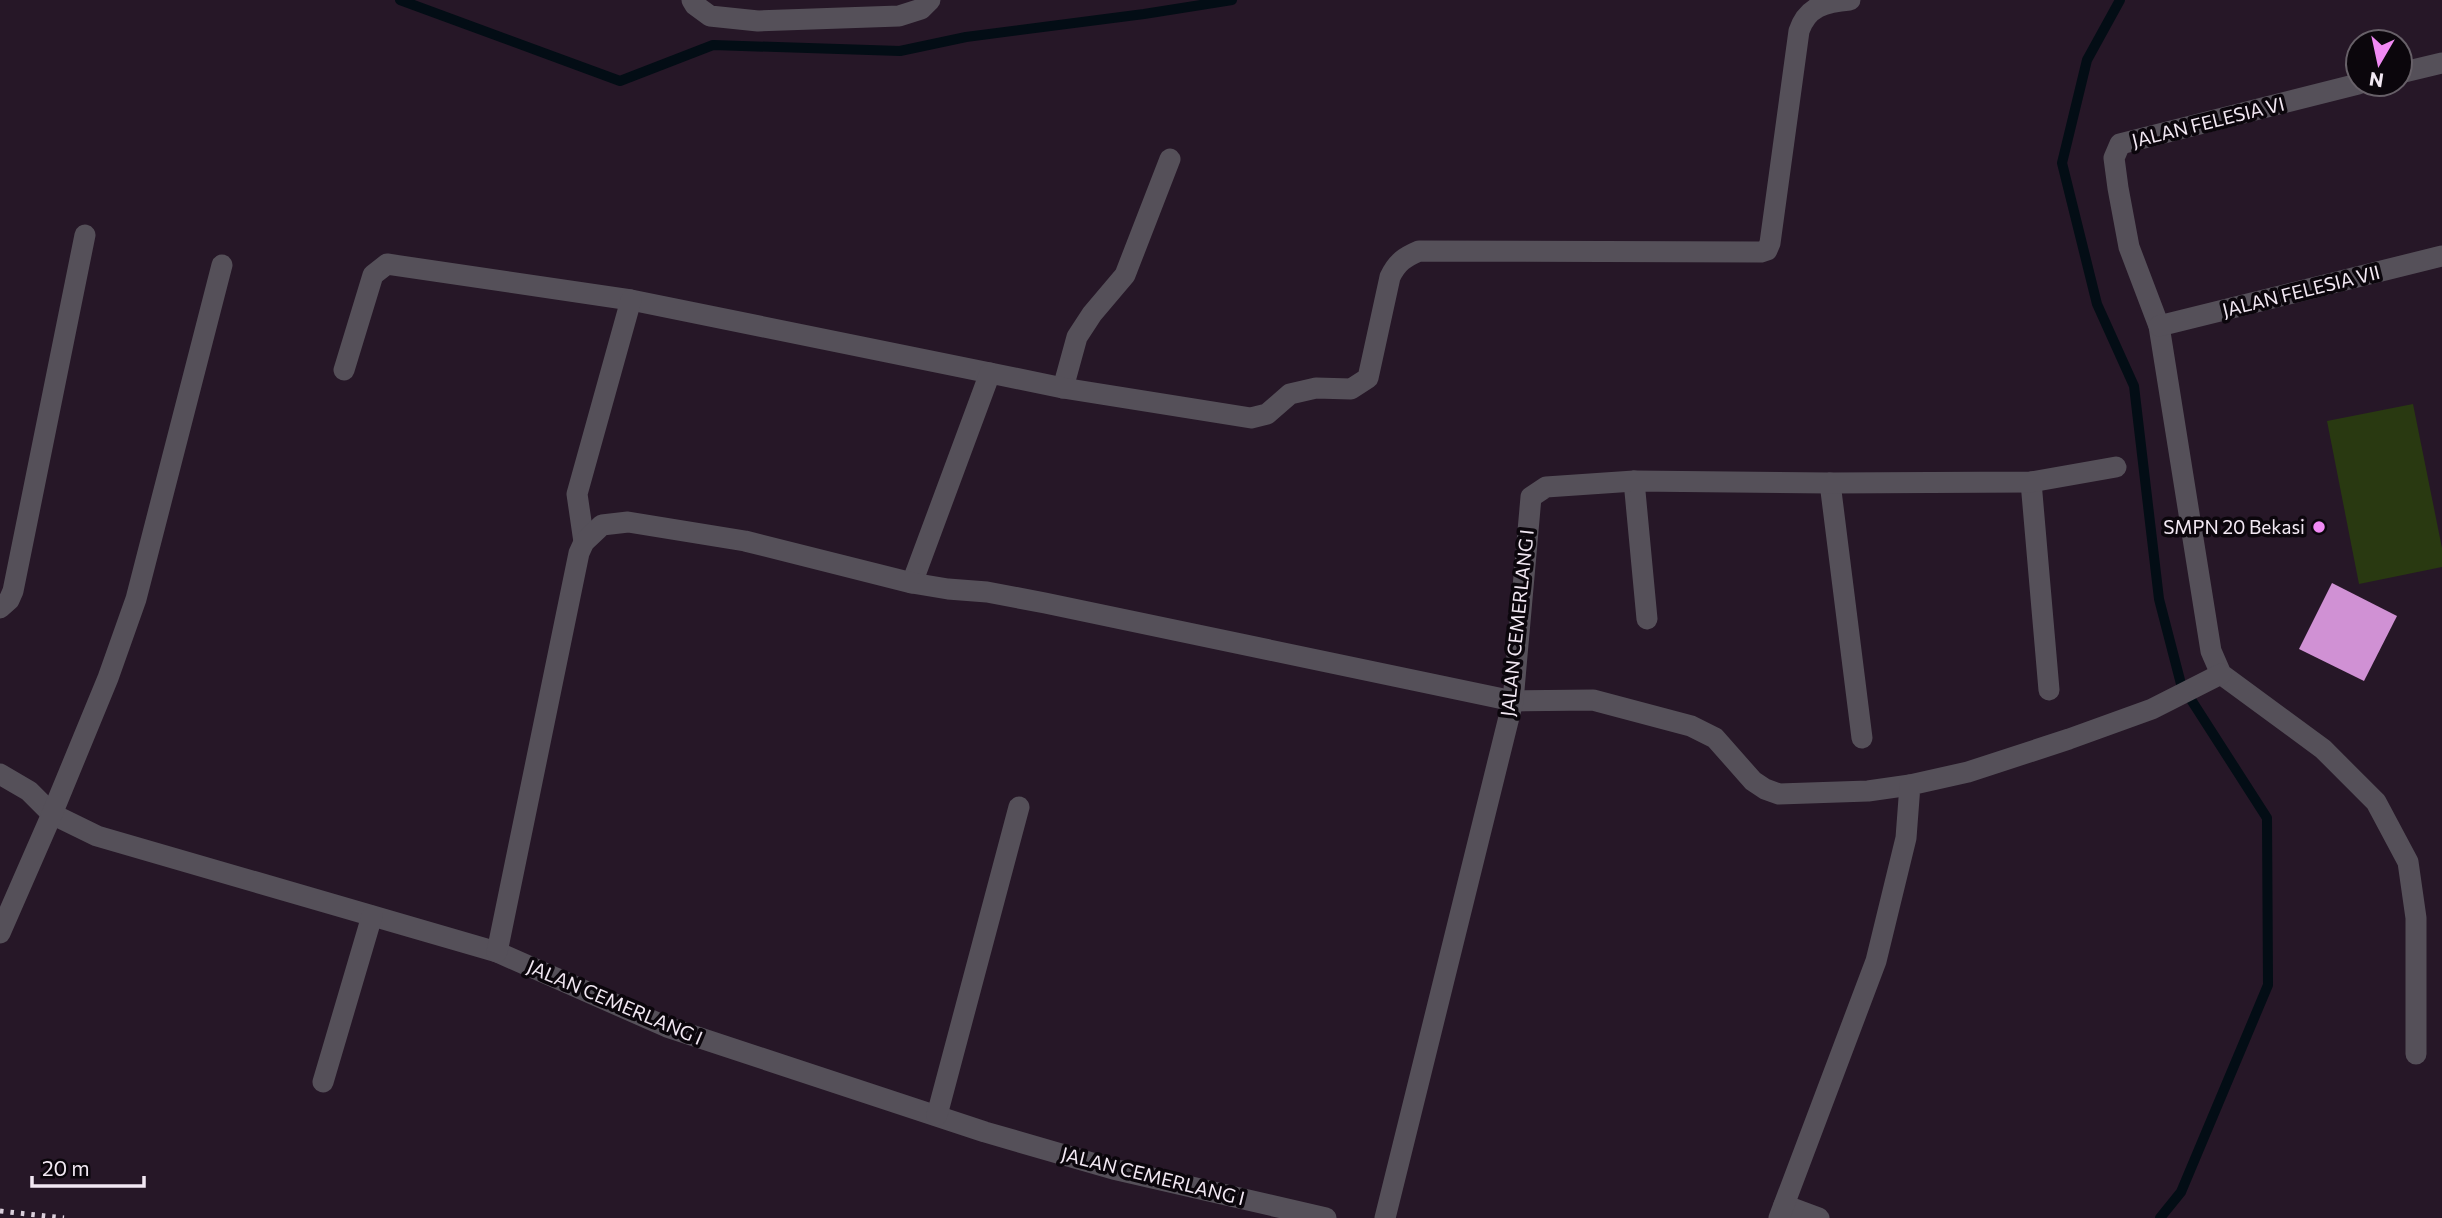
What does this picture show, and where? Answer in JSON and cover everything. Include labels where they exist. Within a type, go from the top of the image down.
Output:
[{"type":"street","points":[[692,0],[710,16],[758,21],[899,16],[921,9],[930,0]]},
{"type":"street","points":[[344,370],[373,275],[387,264],[631,300],[1063,388],[1251,418],[1267,414],[1290,394],[1316,388],[1351,389],[1368,378],[1390,277],[1395,266],[1405,257],[1419,251],[1767,250],[1803,17],[1829,2],[1850,0]]},
{"type":"street","points":[[2414,70],[2442,63]]},
{"type":"street","name":"JALAN FELESIA VI","points":[[2159,326],[2129,247],[2114,158],[2120,144],[2344,88]]},
{"type":"street","points":[[1063,388],[1077,337],[1092,314],[1125,275],[1170,159]]},
{"type":"street","points":[[0,608],[9,600],[13,591],[85,234]]},
{"type":"street","name":"JALAN FELESIA VII","points":[[2159,326],[2442,256]]},
{"type":"street","points":[[0,933],[108,678],[136,599],[222,264]]},
{"type":"street","points":[[498,952],[576,566],[584,542],[578,494],[631,300]]},
{"type":"street","points":[[2159,326],[2211,651],[2221,674],[2323,749],[2376,802],[2408,862],[2416,918],[2416,1054]]},
{"type":"street","points":[[912,583],[990,373]]},
{"type":"street","name":"JALAN CEMERLANG I","points":[[1385,1218],[1513,701],[1531,497],[1546,487],[1634,481],[2031,482],[2116,467]]},
{"type":"street","points":[[1634,481],[1647,619]]},
{"type":"street","points":[[2031,482],[2049,690]]},
{"type":"street","points":[[1830,483],[1861,738]]},
{"type":"street","points":[[584,542],[602,525],[628,522],[661,526],[745,541],[912,583],[987,592],[1045,603],[1513,701],[1593,699],[1691,726],[1715,738],[1753,781],[1779,794],[1868,791],[1910,785],[2006,761],[2152,709],[2221,674]]},
{"type":"street","name":"JALAN CEMERLANG I","points":[[0,774],[29,791],[52,814],[97,836],[498,952],[667,1027],[985,1132],[1114,1169],[1326,1218]]},
{"type":"street","points":[[1819,1218],[1782,1212],[1876,961],[1906,838],[1910,785]]},
{"type":"street","points":[[937,1115],[1018,807]]},
{"type":"street","points":[[323,1082],[372,916]]},
{"type":"green space","points":[[2413,404],[2442,548],[2442,567],[2359,584],[2327,421]]},
{"type":"building","points":[[2332,583],[2397,616],[2364,681],[2299,649]]},
{"type":"waterway","points":[[400,0],[620,81],[713,45],[900,51],[966,37],[1232,0]]},
{"type":"waterway","points":[[2120,0],[2087,60],[2062,163],[2097,304],[2134,386],[2159,599],[2181,684],[2267,818],[2268,985],[2181,1192],[2160,1218]]},
{"type":"railway","points":[[0,1211],[64,1218]]},
{"type":"place","name":"SMPN 20 Bekasi","points":[[2319,527]]}]
